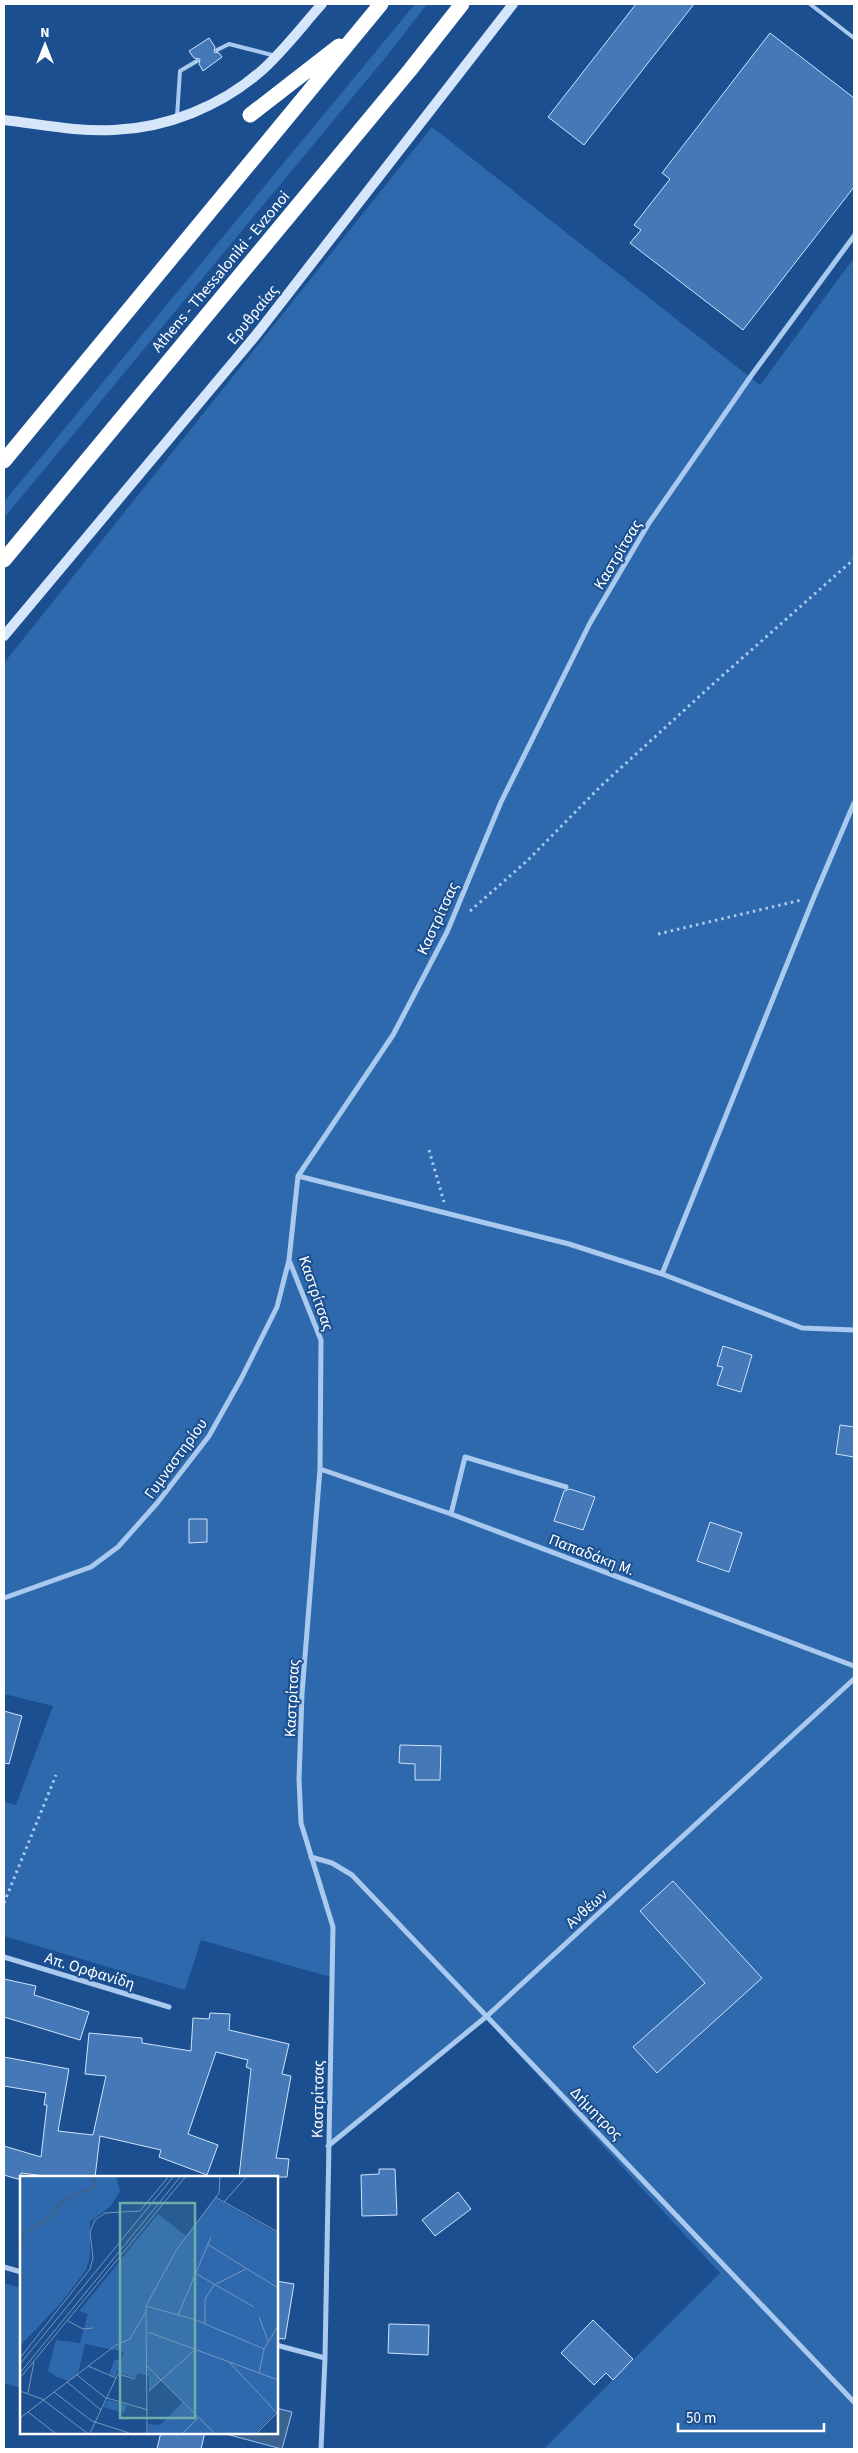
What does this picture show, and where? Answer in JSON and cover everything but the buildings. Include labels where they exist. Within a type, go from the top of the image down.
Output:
[{"type":"highway","points":[[4,460],[381,4]]},
{"type":"highway","name":"Athens - Thessaloniki - Evzonoi","points":[[4,560],[410,70],[462,4]]},
{"type":"highway","points":[[250,115],[362,28]]},
{"type":"main road","points":[[4,120],[80,129],[114,130],[150,126],[177,118],[214,104],[255,76],[276,56],[322,4]]},
{"type":"main road","name":"Ερυθραίας","points":[[4,636],[256,335],[514,4]]},
{"type":"street","name":"Καστρίτσας","points":[[320,2449],[325,2358],[333,1927],[301,1823],[302,1694],[320,1469],[321,1340],[289,1260],[298,1176],[393,1035],[447,932],[501,802],[586,632],[649,523],[751,376],[854,236]]},
{"type":"street","points":[[662,1274],[814,897],[854,803]]},
{"type":"street","points":[[298,1176],[569,1244],[662,1274],[802,1328],[854,1330]]},
{"type":"street","name":"Γυμναστηρίου","points":[[4,1598],[91,1567],[118,1547],[158,1502],[209,1436],[241,1379],[277,1307],[289,1260]]},
{"type":"street","points":[[451,1514],[465,1457],[566,1487]]},
{"type":"street","name":"Παπαδάκη Μ.","points":[[320,1469],[451,1514],[854,1666]]},
{"type":"street","name":"Ανθέων","points":[[328,2146],[487,2016],[854,1679]]},
{"type":"street","name":"Δήμητρος","points":[[311,1857],[332,1863],[352,1875],[854,2402]]},
{"type":"street","name":"Απ. Ορφανίδη","points":[[4,1957],[169,2007]]},
{"type":"street","points":[[4,2266],[20,2272]]},
{"type":"street","points":[[278,2345],[325,2358]]},
{"type":"lane","points":[[810,4],[854,38]]},
{"type":"lane","points":[[217,50],[228,44],[276,56]]},
{"type":"lane","points":[[177,118],[180,71],[197,61]]},
{"type":"path","points":[[469,912],[527,861],[602,785],[698,697],[854,560]]},
{"type":"path","points":[[658,934],[814,897]]},
{"type":"path","points":[[429,1150],[448,1214]]},
{"type":"path","points":[[4,1903],[56,1775]]},
{"type":"shaded area","points":[[415,4],[427,4],[390,52],[4,518],[4,502]]},
{"type":"shaded area","points":[[432,127],[760,385],[854,258],[854,2449],[544,2449],[720,2273],[484,2017],[330,2144],[334,1978],[201,1940],[185,1990],[4,1936],[4,1801],[16,1805],[53,1706],[4,1694],[4,663]]},
{"type":"shaded area","points":[[4,2283],[20,2288],[20,2388],[4,2383]]},
{"type":"shaded area","points":[[278,2408],[292,2412],[282,2449],[222,2433],[278,2433]]}]
